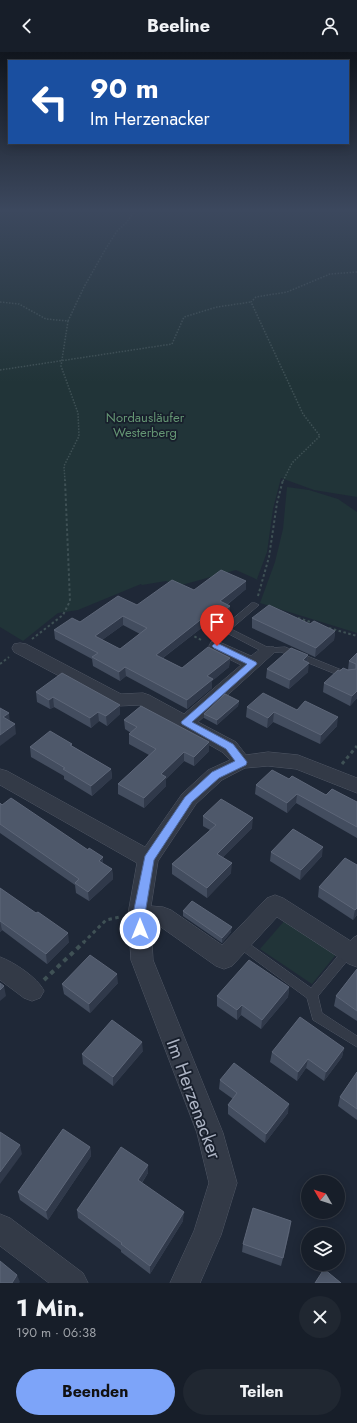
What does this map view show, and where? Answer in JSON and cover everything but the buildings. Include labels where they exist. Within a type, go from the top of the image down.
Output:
[{"type":"street","points":[[217,646],[253,664]]},
{"type":"street","points":[[20,648],[118,700],[143,699],[229,747],[242,762]]},
{"type":"street","points":[[186,722],[268,651]]},
{"type":"street","name":"Im Herzenacker","points":[[185,1283],[207,1235],[222,1183],[210,1133],[142,960],[139,914],[148,859],[189,800],[215,775],[242,762],[268,759],[298,762],[357,786]]},
{"type":"street","points":[[0,776],[148,859]]},
{"type":"street","points":[[139,914],[163,916],[224,959],[275,904],[354,950]]},
{"type":"street","points":[[0,967],[32,991]]},
{"type":"street","points":[[0,1228],[73,1283]]},
{"type":"lane","points":[[255,605],[226,629],[268,651],[282,650],[350,676]]},
{"type":"lane","points":[[239,943],[312,995],[318,1016],[357,1042]]},
{"type":"lane","points":[[312,995],[354,950]]},
{"type":"path","points":[[63,615],[70,600],[64,466],[79,436],[78,413],[62,366],[62,360],[68,321],[95,267]]},
{"type":"path","points":[[0,370],[172,344],[184,317],[217,307],[251,302],[256,297],[287,292],[330,274],[357,272]]},
{"type":"path","points":[[0,302],[8,301],[21,304],[42,318],[53,321],[68,321]]},
{"type":"path","points":[[251,302],[303,414],[320,436],[301,453],[285,473],[276,510],[270,552],[255,605]]},
{"type":"path","points":[[291,616],[320,625]]},
{"type":"path","points":[[328,628],[357,636]]},
{"type":"path","points":[[186,633],[217,646]]},
{"type":"path","points":[[333,776],[357,746]]},
{"type":"path","points":[[32,991],[106,920],[139,914]]},
{"type":"green space","name":"Nordausläufer Westerberg","points":[[0,267],[357,267],[357,497],[314,490],[281,478],[273,509],[267,552],[257,579],[258,580],[236,570],[178,586],[166,581],[141,584],[78,610],[58,613],[23,641],[0,627]]},
{"type":"green space","points":[[287,487],[309,490],[338,499],[357,512],[357,633],[260,603],[275,562],[283,529]]},
{"type":"green space","points":[[286,919],[338,952],[312,984],[260,949]]},
{"type":"route","points":[[140,929],[139,914],[148,859],[189,800],[215,775],[242,762],[229,747],[186,722],[253,664],[217,646]]}]
